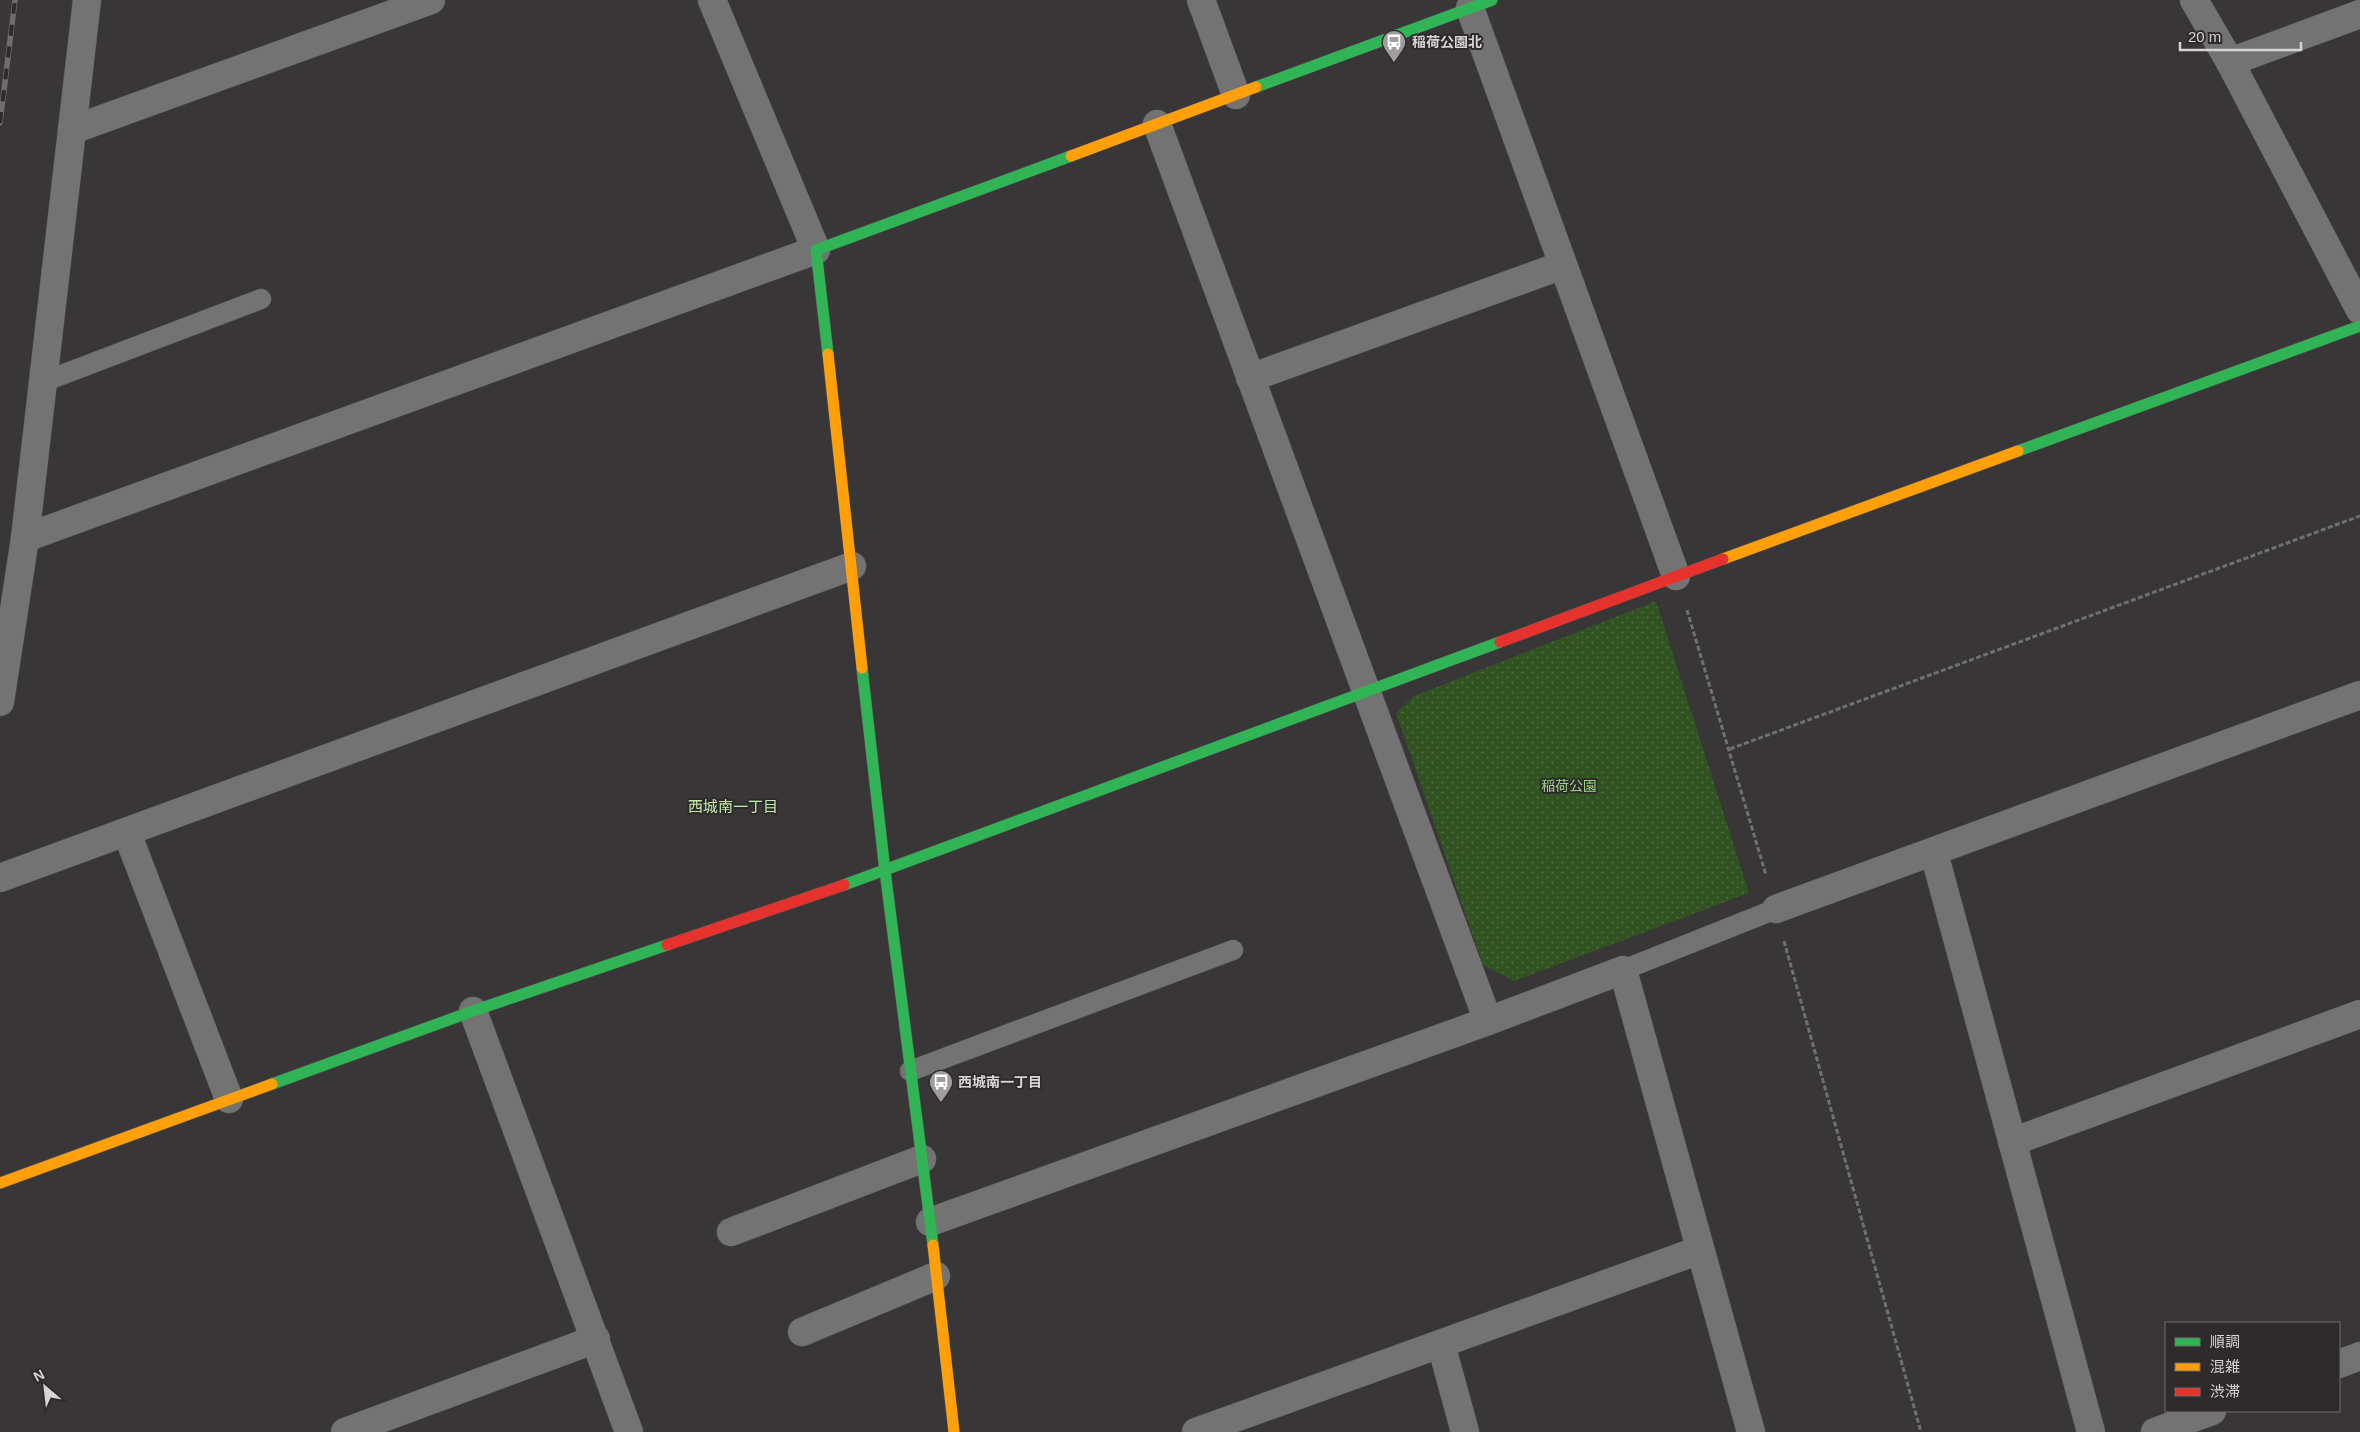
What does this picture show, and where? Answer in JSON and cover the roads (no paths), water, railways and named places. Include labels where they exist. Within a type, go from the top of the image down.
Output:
[{"type":"street","points":[[0,702],[25,538],[87,0]]},
{"type":"street","points":[[72,130],[431,0]]},
{"type":"street","points":[[712,0],[816,250],[884,871],[930,1222],[954,1432]]},
{"type":"street","points":[[1202,0],[1236,95]]},
{"type":"street","points":[[2194,0],[2230,62],[2360,310]]},
{"type":"street","points":[[25,538],[816,250],[1481,4],[1563,265],[1676,576]]},
{"type":"street","points":[[2230,62],[2360,14]]},
{"type":"street","points":[[1157,124],[1488,1021]]},
{"type":"street","points":[[1250,378],[1563,265]]},
{"type":"street","points":[[0,1183],[473,1011],[884,871],[1676,576],[2360,326]]},
{"type":"street","points":[[0,878],[852,566]]},
{"type":"street","points":[[1776,909],[2360,695]]},
{"type":"street","points":[[127,833],[229,1099]]},
{"type":"street","points":[[1934,852],[2091,1432]]},
{"type":"street","points":[[930,1222],[1488,1021],[1623,970],[1751,1432]]},
{"type":"street","points":[[473,1011],[629,1432]]},
{"type":"street","points":[[2012,1142],[2360,1014]]},
{"type":"street","points":[[731,1232],[922,1159]]},
{"type":"street","points":[[1196,1432],[1700,1250]]},
{"type":"street","points":[[802,1332],[936,1276]]},
{"type":"street","points":[[345,1432],[596,1339]]},
{"type":"street","points":[[1440,1344],[1465,1432]]},
{"type":"street","points":[[2340,1364],[2360,1356]]},
{"type":"street","points":[[2155,1432],[2209,1412]]},
{"type":"lane","points":[[43,382],[262,299]]},
{"type":"lane","points":[[1623,970],[1776,909]]},
{"type":"lane","points":[[910,1071],[1233,950]]},
{"type":"railway","points":[[0,123],[15,0]]},
{"type":"place","name":"稲荷公園北","points":[[1394,63]]},
{"type":"place","name":"西城南一丁目","points":[[941,1103]]},
{"type":"district","name":"西城南一丁目","points":[[733,807]]},
{"type":"park label","name":"稲荷公園","points":[[1569,786]]}]
